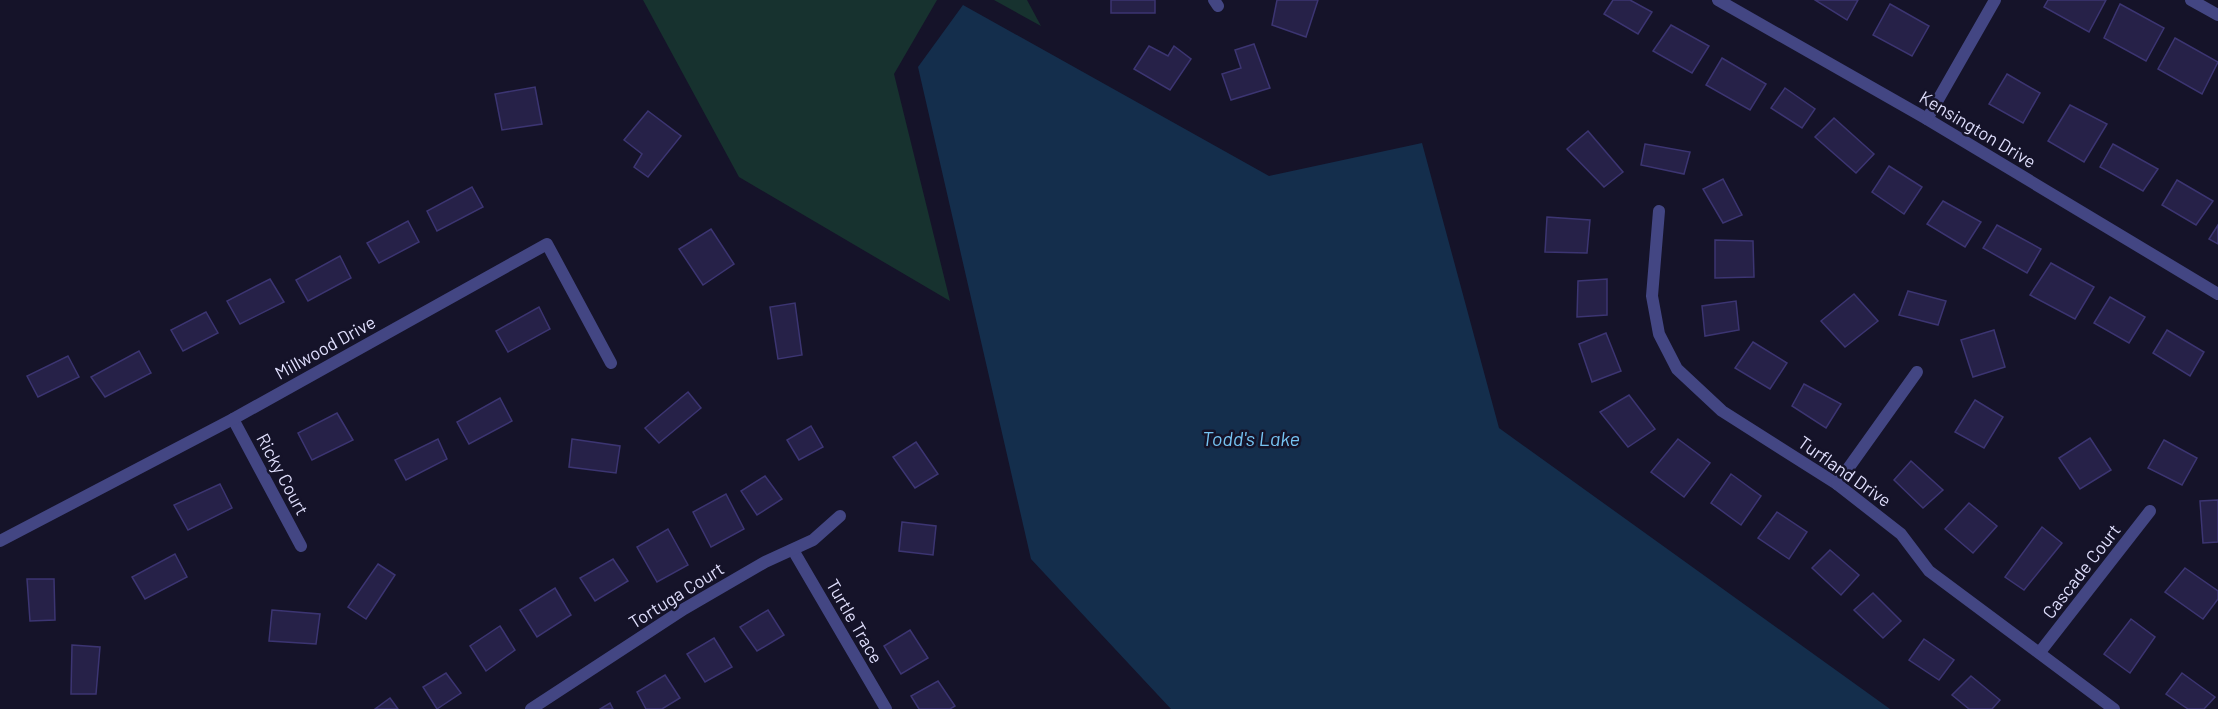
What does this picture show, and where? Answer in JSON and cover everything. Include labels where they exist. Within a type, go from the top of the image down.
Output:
[{"type":"street","name":"Kensington Drive","points":[[1718,0],[1927,120],[2218,294]]},
{"type":"street","points":[[1927,120],[1995,0]]},
{"type":"street","points":[[2191,0],[2218,15]]},
{"type":"street","name":"Turfland Drive","points":[[1659,212],[1652,297],[1659,334],[1677,369],[1722,411],[1837,484],[1901,534],[1929,572],[2114,709]]},
{"type":"street","name":"Millwood Drive","points":[[0,542],[233,419],[547,244],[611,363]]},
{"type":"street","points":[[1837,484],[1917,372]]},
{"type":"street","name":"Ricky Court","points":[[233,419],[301,546]]},
{"type":"street","name":"Cascade Court","points":[[2040,652],[2150,511]]},
{"type":"street","name":"Tortuga Court","points":[[531,709],[684,609],[765,562],[813,540],[840,516]]},
{"type":"street","name":"Turtle Trace","points":[[794,550],[886,709]]},
{"type":"green space","points":[[643,0],[937,0],[894,74],[950,301],[739,177]]},
{"type":"green space","points":[[994,0],[1027,0],[1041,26]]},
{"type":"water","name":"Todd's Lake","points":[[963,5],[1269,176],[1422,143],[1499,428],[1890,709],[1171,709],[1031,559],[918,67]]},
{"type":"building","points":[[1111,0],[1155,0],[1155,13],[1111,13]]},
{"type":"building","points":[[1277,0],[1318,0],[1306,37],[1272,25]]},
{"type":"building","points":[[1613,0],[1630,0],[1652,12],[1638,34],[1604,14]]},
{"type":"building","points":[[1815,0],[1858,0],[1847,20]]},
{"type":"building","points":[[2048,0],[2106,0],[2089,32],[2044,7]]},
{"type":"building","points":[[1890,4],[1929,26],[1912,56],[1873,35]]},
{"type":"building","points":[[2120,4],[2164,28],[2146,61],[2104,38]]},
{"type":"building","points":[[1671,25],[1709,46],[1692,73],[1653,51]]},
{"type":"building","points":[[2175,38],[2218,62],[2202,94],[2158,69]]},
{"type":"building","points":[[1254,44],[1270,88],[1231,100],[1222,74],[1241,68],[1235,50]]},
{"type":"building","points":[[1149,46],[1168,56],[1174,46],[1191,59],[1170,90],[1134,69]]},
{"type":"building","points":[[1722,58],[1766,84],[1750,110],[1706,85]]},
{"type":"building","points":[[2007,74],[2040,93],[2023,123],[1989,104]]},
{"type":"building","points":[[535,87],[542,124],[502,130],[495,94]]},
{"type":"building","points":[[1785,88],[1815,109],[1802,128],[1771,108]]},
{"type":"building","points":[[2070,105],[2107,124],[2084,162],[2048,141]]},
{"type":"building","points":[[648,111],[681,136],[648,177],[634,167],[642,154],[624,140]]},
{"type":"building","points":[[1834,118],[1874,154],[1856,173],[1815,137]]},
{"type":"building","points":[[1588,131],[1623,172],[1604,187],[1567,149]]},
{"type":"building","points":[[1645,144],[1690,152],[1684,174],[1641,165]]},
{"type":"building","points":[[2113,144],[2158,169],[2143,191],[2100,167]]},
{"type":"building","points":[[1889,166],[1922,187],[1904,214],[1872,192]]},
{"type":"building","points":[[1723,179],[1742,215],[1723,223],[1703,189]]},
{"type":"building","points":[[2177,180],[2213,201],[2196,225],[2162,205]]},
{"type":"building","points":[[472,187],[483,207],[437,231],[427,211]]},
{"type":"building","points":[[1943,201],[1981,222],[1965,247],[1927,224]]},
{"type":"building","points":[[1547,217],[1590,220],[1587,253],[1545,252]]},
{"type":"building","points":[[408,221],[419,242],[379,263],[367,243]]},
{"type":"building","points":[[1997,225],[2041,249],[2027,273],[1983,248]]},
{"type":"building","points":[[2218,225],[2218,244],[2209,239]]},
{"type":"building","points":[[711,229],[734,264],[703,285],[679,249]]},
{"type":"building","points":[[1715,240],[1753,241],[1754,277],[1715,278]]},
{"type":"building","points":[[340,256],[351,278],[308,301],[296,280]]},
{"type":"building","points":[[2051,263],[2094,287],[2075,319],[2030,295]]},
{"type":"building","points":[[270,279],[284,302],[240,324],[227,301]]},
{"type":"building","points":[[1607,279],[1607,315],[1577,317],[1578,281]]},
{"type":"building","points":[[1908,291],[1946,301],[1938,325],[1899,315]]},
{"type":"building","points":[[1854,294],[1878,321],[1845,347],[1821,321]]},
{"type":"building","points":[[2110,297],[2145,317],[2129,343],[2094,323]]},
{"type":"building","points":[[1736,301],[1739,330],[1705,336],[1702,306]]},
{"type":"building","points":[[795,303],[802,355],[778,359],[770,307]]},
{"type":"building","points":[[539,307],[550,329],[508,352],[496,331]]},
{"type":"building","points":[[206,312],[218,333],[183,351],[171,330]]},
{"type":"building","points":[[1994,330],[2005,367],[1973,377],[1961,340]]},
{"type":"building","points":[[2167,330],[2204,352],[2190,376],[2153,353]]},
{"type":"building","points":[[1606,333],[1621,371],[1592,382],[1579,344]]},
{"type":"building","points":[[1753,342],[1787,363],[1770,389],[1735,368]]},
{"type":"building","points":[[139,351],[151,373],[105,397],[91,377]]},
{"type":"building","points":[[68,356],[79,377],[38,397],[27,376]]},
{"type":"building","points":[[1804,384],[1841,404],[1826,428],[1792,406]]},
{"type":"building","points":[[688,392],[701,408],[659,443],[645,428]]},
{"type":"building","points":[[1629,395],[1655,429],[1628,447],[1600,412]]},
{"type":"building","points":[[500,398],[512,421],[469,444],[457,422]]},
{"type":"building","points":[[1975,400],[2003,417],[1984,448],[1955,432]]},
{"type":"building","points":[[337,413],[353,440],[312,460],[298,433]]},
{"type":"building","points":[[811,426],[823,447],[799,460],[787,440]]},
{"type":"building","points":[[2090,438],[2111,470],[2080,489],[2059,458]]},
{"type":"building","points":[[438,439],[447,459],[406,480],[395,460]]},
{"type":"building","points":[[572,439],[620,446],[616,473],[569,467]]},
{"type":"building","points":[[1678,439],[1710,463],[1684,497],[1651,472]]},
{"type":"building","points":[[2164,440],[2197,458],[2182,485],[2148,468]]},
{"type":"building","points":[[916,442],[938,474],[915,488],[893,457]]},
{"type":"building","points":[[1911,461],[1943,490],[1923,508],[1894,480]]},
{"type":"building","points":[[1731,474],[1761,496],[1741,525],[1711,503]]},
{"type":"building","points":[[765,476],[782,499],[757,515],[741,491]]},
{"type":"building","points":[[220,484],[232,508],[188,530],[174,505]]},
{"type":"building","points":[[726,494],[744,529],[711,547],[693,512]]},
{"type":"building","points":[[2218,500],[2218,542],[2203,543],[2200,501]]},
{"type":"building","points":[[1969,503],[1997,526],[1973,553],[1945,529]]},
{"type":"building","points":[[1777,512],[1807,532],[1789,559],[1758,538]]},
{"type":"building","points":[[902,522],[936,526],[933,555],[899,551]]},
{"type":"building","points":[[2042,527],[2062,543],[2024,590],[2005,577]]},
{"type":"building","points":[[668,529],[688,565],[657,582],[637,547]]},
{"type":"building","points":[[1830,550],[1859,575],[1841,595],[1812,568]]},
{"type":"building","points":[[175,554],[187,577],[145,599],[132,577]]},
{"type":"building","points":[[613,559],[628,581],[595,601],[580,578]]},
{"type":"building","points":[[378,564],[395,575],[366,619],[348,607]]},
{"type":"building","points":[[2185,568],[2218,591],[2218,599],[2203,619],[2165,592]]},
{"type":"building","points":[[27,579],[54,579],[55,620],[30,621]]},
{"type":"building","points":[[555,588],[571,615],[537,637],[520,610]]},
{"type":"building","points":[[1873,593],[1901,621],[1883,638],[1854,610]]},
{"type":"building","points":[[272,610],[320,614],[316,644],[269,641]]},
{"type":"building","points":[[768,610],[784,635],[757,651],[740,627]]},
{"type":"building","points":[[2131,619],[2155,637],[2130,673],[2104,654]]},
{"type":"building","points":[[500,626],[515,650],[486,671],[470,646]]},
{"type":"building","points":[[910,630],[928,658],[901,674],[884,646]]},
{"type":"building","points":[[714,638],[732,667],[705,682],[687,654]]},
{"type":"building","points":[[1924,639],[1954,660],[1939,680],[1909,660]]},
{"type":"building","points":[[72,645],[100,647],[96,694],[71,694]]},
{"type":"building","points":[[446,673],[461,693],[437,709],[423,687]]},
{"type":"building","points":[[2182,673],[2215,697],[2204,709],[2188,709],[2166,694]]},
{"type":"building","points":[[665,675],[680,698],[662,709],[646,709],[637,692]]},
{"type":"building","points":[[1971,676],[2000,700],[1992,709],[1969,709],[1952,695]]},
{"type":"building","points":[[938,681],[955,706],[950,709],[919,709],[911,696]]},
{"type":"building","points":[[390,698],[398,709],[375,709]]},
{"type":"building","points":[[610,703],[613,709],[600,709]]}]
